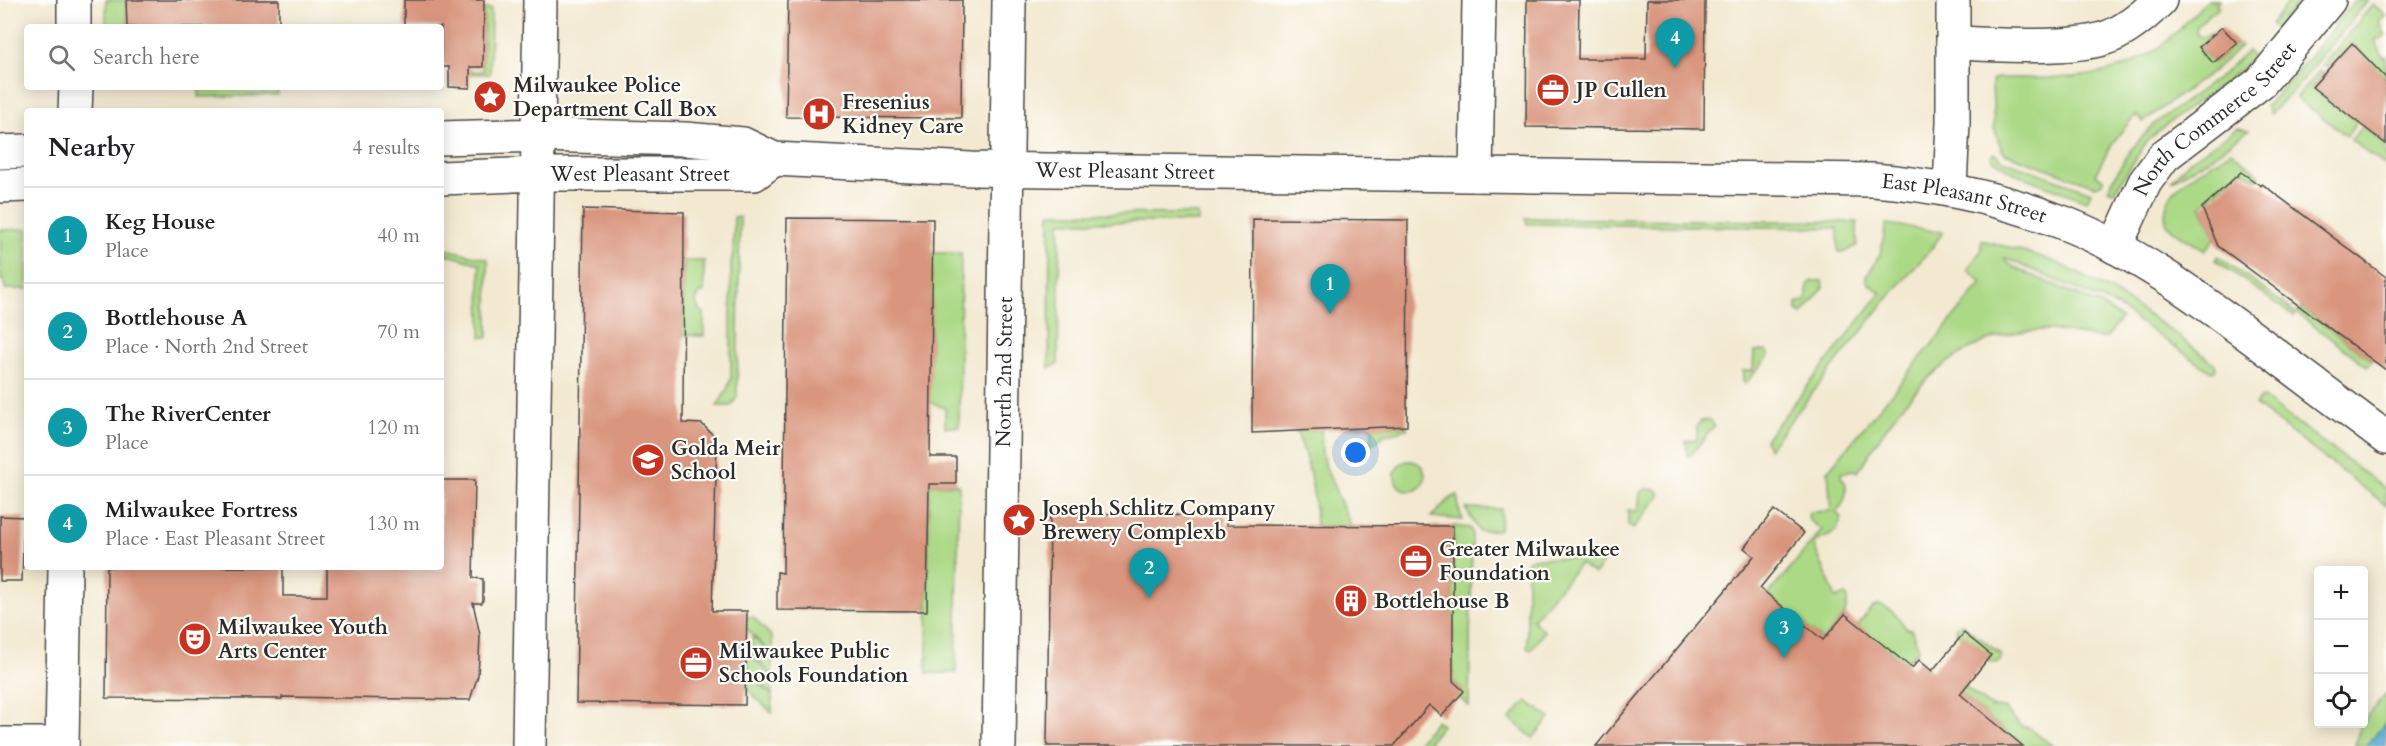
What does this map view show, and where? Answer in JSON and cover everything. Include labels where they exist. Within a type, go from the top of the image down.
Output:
[{"type":"street","points":[[74,0],[74,24]]},
{"type":"street","points":[[529,746],[540,0]]},
{"type":"street","name":"North 2nd Street","points":[[999,746],[1009,0]]},
{"type":"street","points":[[1476,175],[1479,0]]},
{"type":"street","points":[[1950,189],[1953,0]]},
{"type":"street","points":[[1953,43],[2064,45],[2091,42],[2110,36],[2131,25],[2160,0]]},
{"type":"street","name":"North Commerce Street","points":[[2115,247],[2145,182],[2164,156],[2261,82],[2329,0]]},
{"type":"street","points":[[75,108],[76,90]]},
{"type":"street","name":"West Pleasant Street","points":[[444,138],[538,135],[685,139],[743,144],[774,159],[1007,170],[1476,175]]},
{"type":"street","points":[[0,152],[24,151]]},
{"type":"street","name":"West Pleasant Street","points":[[444,178],[538,174],[754,174],[774,159]]},
{"type":"street","name":"East Pleasant Street","points":[[1476,175],[1873,180],[1950,189],[2028,210],[2066,224],[2115,247],[2186,288],[2386,438]]},
{"type":"street","points":[[0,186],[24,185]]},
{"type":"street","points":[[0,744],[62,745],[65,570]]},
{"type":"green space","points":[[106,0],[126,0],[127,24],[106,24]]},
{"type":"green space","points":[[2207,0],[2220,0],[2216,4],[2219,7],[2197,25],[2196,33],[2200,37],[2216,33],[2199,47],[2213,63],[2237,43],[2241,46],[2214,70],[2143,122],[2136,115],[2118,136],[2099,167],[2095,175],[2104,179],[2101,184],[2095,186],[2002,150],[1994,128],[1992,81],[1997,78],[2082,76],[2123,67],[2161,46]]},
{"type":"green space","points":[[2290,0],[2300,0],[2276,28],[2271,24]]},
{"type":"green space","points":[[2355,0],[2368,1],[2294,90],[2270,114],[2266,106],[2294,76]]},
{"type":"green space","points":[[2373,4],[2386,16],[2379,21],[2386,36],[2375,40],[2383,57],[2386,56],[2386,78],[2352,43],[2329,67],[2323,65]]},
{"type":"green space","points":[[484,9],[491,9],[490,74],[470,74],[470,71],[483,71]]},
{"type":"green space","points":[[2247,51],[2253,57],[2227,81],[2147,141],[2114,192],[2108,189],[2129,152],[2154,124],[2222,75]]},
{"type":"green space","points":[[2320,70],[2325,73],[2312,87],[2357,122],[2347,136],[2296,98]]},
{"type":"green space","points":[[199,90],[278,90],[278,95],[199,97]]},
{"type":"green space","points":[[2362,126],[2386,144],[2386,166],[2351,140]]},
{"type":"green space","points":[[2237,128],[2249,130],[2207,160],[2171,181],[2188,162]]},
{"type":"green space","points":[[2231,151],[2260,175],[2257,180],[2241,169],[2201,206],[2215,238],[2205,251],[2172,230],[2166,220],[2166,208],[2174,191],[2183,182]]},
{"type":"green space","points":[[1995,153],[2003,160],[2091,192],[2087,201],[2018,175],[1992,159],[1991,156]]},
{"type":"green space","points":[[1050,213],[1198,214],[1198,222],[1060,222],[1058,364],[1049,368]]},
{"type":"green space","points":[[734,217],[740,217],[737,397],[731,406],[717,406],[731,378],[731,262]]},
{"type":"green space","points":[[1525,218],[1857,222],[1857,245],[1847,251],[1838,252],[1838,228],[1527,224]]},
{"type":"green space","points":[[1886,224],[1943,232],[1768,449],[1765,440],[1881,293],[1867,282],[1867,276],[1881,253]]},
{"type":"green space","points":[[24,229],[24,289],[5,289],[4,280],[1,280],[0,230]]},
{"type":"green space","points":[[1982,240],[2052,261],[2102,286],[2179,336],[2215,364],[2216,369],[2213,372],[2210,371],[2116,306],[2005,258],[2004,260],[2017,269],[2101,305],[2121,318],[2105,338],[2041,330],[2009,334],[1981,343],[1955,357],[1911,396],[1874,445],[1858,472],[1853,470],[1841,473],[1846,490],[1842,505],[1836,513],[1841,517],[1840,523],[1835,532],[1813,543],[1836,598],[1845,595],[1848,598],[1845,614],[1823,640],[1768,595],[1822,530],[1809,520],[1808,516],[1810,512],[1831,511],[1828,471],[1982,283],[1968,269],[1980,252]]},
{"type":"green space","points":[[444,249],[488,259],[488,337],[481,337],[480,264],[444,254]]},
{"type":"green space","points":[[932,253],[961,253],[959,427],[945,427],[945,408],[930,402]]},
{"type":"green space","points":[[2218,256],[2296,313],[2294,316],[2215,260]]},
{"type":"green space","points":[[684,261],[704,261],[704,292],[699,294],[696,302],[698,309],[704,313],[704,336],[683,335]]},
{"type":"green space","points":[[1812,281],[1822,281],[1824,287],[1802,314],[1797,311],[1797,302],[1806,301],[1808,285]]},
{"type":"green space","points":[[2301,308],[2372,360],[2367,366],[2297,313]]},
{"type":"green space","points":[[1754,351],[1766,351],[1769,356],[1745,384],[1743,371],[1753,371]]},
{"type":"green space","points":[[2262,397],[2386,489],[2386,505],[2255,405]]},
{"type":"green space","points":[[1711,420],[1714,426],[1691,455],[1687,456],[1686,441],[1697,440],[1697,426],[1701,421]]},
{"type":"green space","points":[[1407,426],[1407,429],[1386,434],[1368,448],[1350,444],[1350,441],[1372,441],[1372,427]]},
{"type":"green space","points":[[1321,429],[1322,455],[1351,526],[1316,526],[1311,477],[1296,431]]},
{"type":"green space","points":[[1410,461],[1421,465],[1425,476],[1421,487],[1410,491],[1399,487],[1395,476],[1399,465]]},
{"type":"green space","points":[[929,484],[959,485],[956,673],[927,673]]},
{"type":"green space","points":[[1645,489],[1657,490],[1660,495],[1633,529],[1628,525],[1628,510],[1638,511],[1640,493]]},
{"type":"green space","points":[[1458,495],[1458,507],[1463,520],[1431,517],[1451,498]]},
{"type":"green space","points":[[1465,508],[1501,509],[1500,528],[1479,531]]},
{"type":"green space","points":[[1453,526],[1470,528],[1472,532],[1469,706],[1458,697],[1463,690],[1451,679],[1453,676]]},
{"type":"green space","points":[[1531,558],[1600,559],[1604,562],[1595,574],[1580,564],[1532,620],[1544,631],[1531,650],[1527,648],[1527,561]]},
{"type":"green space","points":[[1878,605],[1891,611],[1907,629],[1911,629],[1919,649],[1905,663],[1858,625],[1871,608]]},
{"type":"green space","points":[[746,617],[753,617],[772,637],[772,654],[746,628]]},
{"type":"green space","points":[[1962,624],[1999,653],[2000,661],[1991,662],[1957,634],[1956,627]]},
{"type":"green space","points":[[752,636],[772,656],[772,674],[746,648],[752,646]]},
{"type":"green space","points":[[746,650],[772,677],[772,694],[746,667]]},
{"type":"green space","points":[[746,669],[772,696],[772,713],[745,687]]},
{"type":"green space","points":[[1965,687],[1991,707],[2006,708],[2008,713],[2023,727],[2028,727],[2053,746],[2023,746],[1959,693]]},
{"type":"green space","points":[[2386,694],[2386,722],[2366,746],[2355,746],[2360,728],[2368,728],[2368,716]]},
{"type":"green space","points":[[1527,701],[1550,718],[1533,738],[1510,719]]},
{"type":"green space","points":[[1436,720],[1442,725],[1425,746],[1415,746]]},
{"type":"water","points":[[2386,722],[2386,746],[2366,746]]},
{"type":"building","points":[[126,0],[279,0],[279,24],[127,24]]},
{"type":"building","points":[[404,0],[484,0],[483,67],[470,67],[470,88],[449,87],[449,67],[444,67],[444,24],[404,24]]},
{"type":"building","points":[[788,0],[962,0],[961,118],[786,117]]},
{"type":"building","points":[[1527,0],[1579,0],[1578,59],[1646,59],[1647,0],[1705,0],[1704,129],[1526,127]]},
{"type":"building","points":[[2222,27],[2237,43],[2213,63],[2199,47]]},
{"type":"building","points":[[2352,43],[2386,78],[2386,144],[2312,87]]},
{"type":"building","points":[[2241,172],[2261,186],[2262,184],[2386,277],[2386,370],[2218,246],[2202,208]]},
{"type":"building","points":[[583,209],[684,212],[683,423],[702,424],[717,439],[712,611],[747,611],[745,705],[576,703]]},
{"type":"building","points":[[787,218],[933,219],[930,457],[956,457],[956,484],[929,484],[927,611],[777,610],[777,572],[783,573]]},
{"type":"building","points":[[1253,219],[1408,220],[1407,426],[1252,433]]},
{"type":"building","points":[[444,480],[475,480],[473,578],[483,579],[483,600],[482,603],[473,603],[480,635],[478,675],[470,700],[282,697],[282,699],[106,698],[107,570],[283,570],[283,596],[327,596],[327,570],[444,570]]},
{"type":"building","points":[[1774,510],[1804,533],[1760,588],[1823,640],[1845,614],[1912,668],[1919,660],[1932,671],[1964,633],[1991,655],[1960,694],[2023,746],[1596,746],[1754,556],[1744,548]]},
{"type":"building","points":[[1050,513],[1226,515],[1226,525],[1453,526],[1453,681],[1464,691],[1442,716],[1429,705],[1394,746],[1047,746]]},
{"type":"building","points":[[0,516],[24,517],[22,581],[0,581]]},
{"type":"place","name":"Milwaukee Fortress","points":[[1675,68]]},
{"type":"place","name":"JP Cullen","points":[[1553,90]]},
{"type":"place","name":"Milwaukee Police Department Call Box","points":[[490,97]]},
{"type":"place","name":"Fresenius Kidney Care","points":[[819,114]]},
{"type":"place","name":"Keg House","points":[[1330,314]]},
{"type":"place","name":"Golda Meir School","points":[[648,460]]},
{"type":"place","name":"Joseph Schlitz Company Brewery Complexb","points":[[1019,520]]},
{"type":"place","name":"Greater Milwaukee Foundation","points":[[1416,561]]},
{"type":"place","name":"Bottlehouse A","points":[[1149,598]]},
{"type":"place","name":"Bottlehouse B","points":[[1351,601]]},
{"type":"place","name":"Milwaukee Youth Arts Center","points":[[195,639]]},
{"type":"place","name":"The RiverCenter","points":[[1784,658]]},
{"type":"place","name":"Milwaukee Public Schools Foundation","points":[[696,663]]}]
